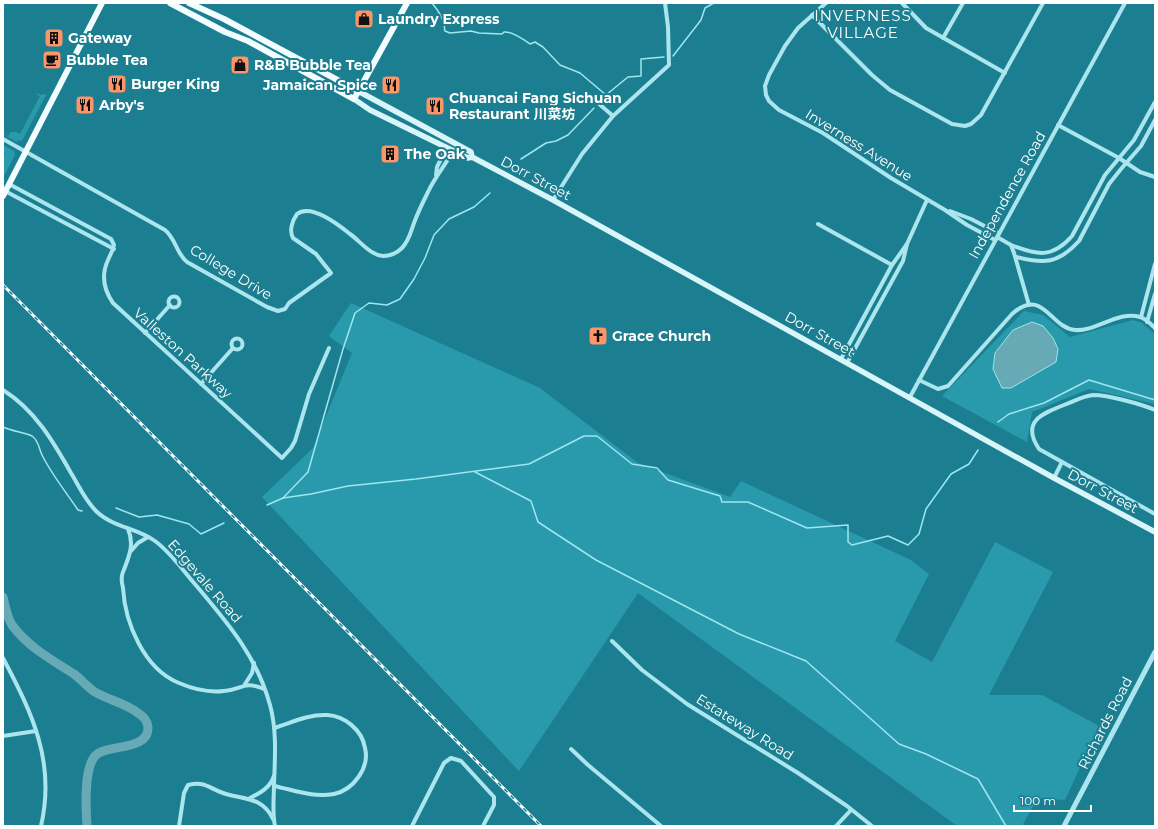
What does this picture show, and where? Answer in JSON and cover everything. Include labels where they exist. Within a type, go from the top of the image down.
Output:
[{"type":"main road","points":[[4,194],[102,3]]},
{"type":"main road","name":"Dorr Street","points":[[170,3],[225,32],[248,41],[354,99],[370,110],[449,150],[468,158],[472,157],[841,359],[1054,478],[1155,532]]},
{"type":"main road","name":"Dorr Street","points":[[188,3],[224,19],[471,152],[472,157]]},
{"type":"main road","points":[[354,99],[406,3]]},
{"type":"street","points":[[552,200],[582,154],[613,116],[668,65],[668,27],[665,3]]},
{"type":"street","points":[[826,3],[812,15],[872,75],[890,90],[952,124],[965,126],[971,124],[982,115],[1043,3]]},
{"type":"street","points":[[902,3],[926,28],[1004,73]]},
{"type":"street","points":[[943,38],[963,3]]},
{"type":"street","name":"Independence Road","points":[[910,398],[1125,3]]},
{"type":"street","name":"Inverness Avenue","points":[[812,15],[798,28],[785,46],[769,75],[765,86],[766,95],[769,101],[779,110],[823,133],[927,200],[946,210],[967,225],[997,237]]},
{"type":"street","name":"Inverness Avenue","points":[[946,210],[971,219],[1011,245],[1029,252],[1043,254],[1055,251],[1065,244],[1072,236],[1105,175],[1134,140],[1155,102]]},
{"type":"street","points":[[598,103],[613,116]]},
{"type":"street","points":[[1016,257],[1035,262],[1044,262],[1060,257],[1068,251],[1078,241],[1109,184],[1141,146],[1155,120]]},
{"type":"street","points":[[1058,125],[1126,162],[1140,172],[1155,177]]},
{"type":"street","name":"College Drive","points":[[3,139],[165,230],[172,238],[180,254],[187,262],[267,307],[278,311],[286,309],[289,302],[331,273],[316,254],[291,235],[290,232],[297,214],[306,210],[313,211],[350,234],[374,253],[383,256],[393,254],[401,249],[407,241],[436,176],[442,170],[450,156],[449,150]]},
{"type":"street","points":[[9,184],[111,239],[114,249]]},
{"type":"street","points":[[4,194],[73,227],[114,249]]},
{"type":"street","points":[[841,359],[895,260],[907,244],[927,200]]},
{"type":"street","points":[[73,227],[76,220]]},
{"type":"street","points":[[818,224],[891,268],[896,274]]},
{"type":"street","points":[[847,363],[902,264],[906,253],[907,244]]},
{"type":"street","points":[[1011,245],[1016,257],[1029,305]]},
{"type":"street","name":"Valleston Parkway","points":[[114,249],[108,260],[104,275],[107,293],[117,307],[282,458],[295,441],[308,394],[329,348]]},
{"type":"street","points":[[895,260],[902,264]]},
{"type":"street","points":[[1141,317],[1155,264]]},
{"type":"street","points":[[1148,322],[1155,294]]},
{"type":"street","points":[[145,333],[170,305]]},
{"type":"street","points":[[919,380],[938,389],[948,386],[1019,307],[1038,305],[1067,328],[1073,330],[1082,330],[1131,316],[1141,317],[1155,328]]},
{"type":"street","points":[[201,384],[233,348]]},
{"type":"street","name":"Edgevale Road","points":[[3,390],[22,404],[38,420],[53,440],[83,495],[97,512],[156,542],[172,558],[233,630],[254,664],[270,705],[274,728],[274,824]]},
{"type":"street","points":[[1155,410],[1105,396],[1091,395],[1068,403],[1040,416],[1035,421],[1032,428],[1034,442],[1039,450],[1155,514]]},
{"type":"street","points":[[1054,478],[1062,462]]},
{"type":"street","points":[[128,529],[131,539],[131,551],[122,576],[123,598],[134,633],[154,665],[165,676],[200,690],[224,692],[245,684],[264,689]]},
{"type":"street","points":[[131,551],[148,537]]},
{"type":"street","name":"Estateway Road","points":[[612,641],[642,670],[688,704],[797,772],[848,806],[872,826]]},
{"type":"street","name":"Richards Road","points":[[1064,826],[1155,652]]},
{"type":"street","points":[[3,658],[28,708],[44,758],[45,804],[41,826]]},
{"type":"street","points":[[245,684],[252,673],[254,664]]},
{"type":"street","points":[[274,728],[310,716],[327,715],[337,717],[348,722],[356,729],[366,749],[364,767],[360,776],[344,791],[334,794],[311,794],[274,786]]},
{"type":"street","points":[[3,736],[36,731]]},
{"type":"street","points":[[571,749],[588,766],[661,826]]},
{"type":"street","points":[[412,826],[446,761],[451,758],[460,762],[492,795],[495,802],[483,826]]},
{"type":"street","points":[[250,798],[265,789],[272,780],[275,772]]},
{"type":"street","points":[[179,826],[184,793],[188,785],[197,783],[204,784],[226,794],[250,798],[265,808],[270,814],[274,824]]},
{"type":"street","points":[[836,826],[851,810]]},
{"type":"green space","points":[[36,94],[46,95],[23,139],[21,141],[18,140],[17,142],[3,134],[8,136],[11,132],[16,132],[20,134],[40,96]]},
{"type":"green space","points":[[3,145],[14,151],[15,155],[3,178],[3,158],[5,153],[3,152]]},
{"type":"green space","points":[[351,303],[540,388],[638,463],[730,497],[741,481],[911,560],[929,574],[895,641],[932,662],[995,542],[1053,572],[989,695],[1042,695],[1099,726],[1065,800],[1038,798],[1023,824],[1024,826],[957,826],[638,593],[519,771],[262,497],[313,448],[352,353],[329,336]]},
{"type":"green space","points":[[1024,311],[1043,315],[1070,337],[1133,320],[1142,323],[1155,334],[1155,404],[1089,389],[1032,412],[1027,442],[942,396]]},
{"type":"water","points":[[1032,322],[1043,326],[1053,338],[1058,349],[1056,362],[1011,388],[1002,388],[993,369],[995,353],[1013,330]]},
{"type":"waterway","points":[[432,3],[441,16],[445,31],[450,33],[471,31],[479,33],[502,34],[507,32],[530,44],[535,42],[543,47],[560,65],[580,73],[606,95],[628,77],[641,76],[641,59],[664,57]]},
{"type":"waterway","points":[[673,56],[701,20],[705,8],[714,3]]},
{"type":"waterway","points":[[521,159],[546,143],[556,141],[568,135],[594,108]]},
{"type":"waterway","points":[[267,505],[283,498],[308,472],[343,349],[355,313],[369,303],[387,305],[400,299],[414,279],[425,258],[434,235],[449,219],[474,207],[490,193]]},
{"type":"waterway","points":[[998,422],[1009,414],[1044,403],[1089,380],[1155,400]]},
{"type":"waterway","points":[[3,427],[30,435],[34,438],[42,455],[55,476],[78,510],[82,511]]},
{"type":"waterway","points":[[283,498],[348,486],[416,479],[529,464],[584,436],[597,436],[632,464],[657,468],[668,480],[720,496],[722,502],[748,502],[807,528],[848,525],[848,542],[852,545],[888,536],[908,545],[919,534],[926,509],[951,474],[969,464],[978,450]]},
{"type":"waterway","points":[[475,472],[531,501],[538,522],[596,560],[739,634],[806,661],[899,744],[926,754],[978,779],[1006,826]]},
{"type":"waterway","points":[[116,508],[139,517],[157,515],[189,524],[201,534],[224,523]]},
{"type":"waterway","points":[[3,597],[10,622],[25,640],[74,674],[89,688],[123,704],[144,717],[147,722],[147,735],[142,740],[135,744],[109,749],[96,755],[92,761],[89,769],[86,789],[87,826]]},
{"type":"railway","points":[[3,285],[541,826]]},
{"type":"place","name":"Laundry Express","points":[[364,19]]},
{"type":"place","name":"Gateway","points":[[54,38]]},
{"type":"place","name":"Bubble Tea","points":[[52,60]]},
{"type":"place","name":"R&B Bubble Tea","points":[[240,65]]},
{"type":"place","name":"Burger King","points":[[117,84]]},
{"type":"place","name":"Jamaican Spice","points":[[391,85]]},
{"type":"place","name":"Arby's","points":[[85,105]]},
{"type":"place","name":"Chuancai Fang Sichuan Restaurant 川菜坊","points":[[435,106]]},
{"type":"place","name":"The Oak","points":[[390,154]]},
{"type":"place","name":"Grace Church","points":[[598,336]]},
{"type":"district","name":"INVERNESS VILLAGE","points":[[863,24]]}]
